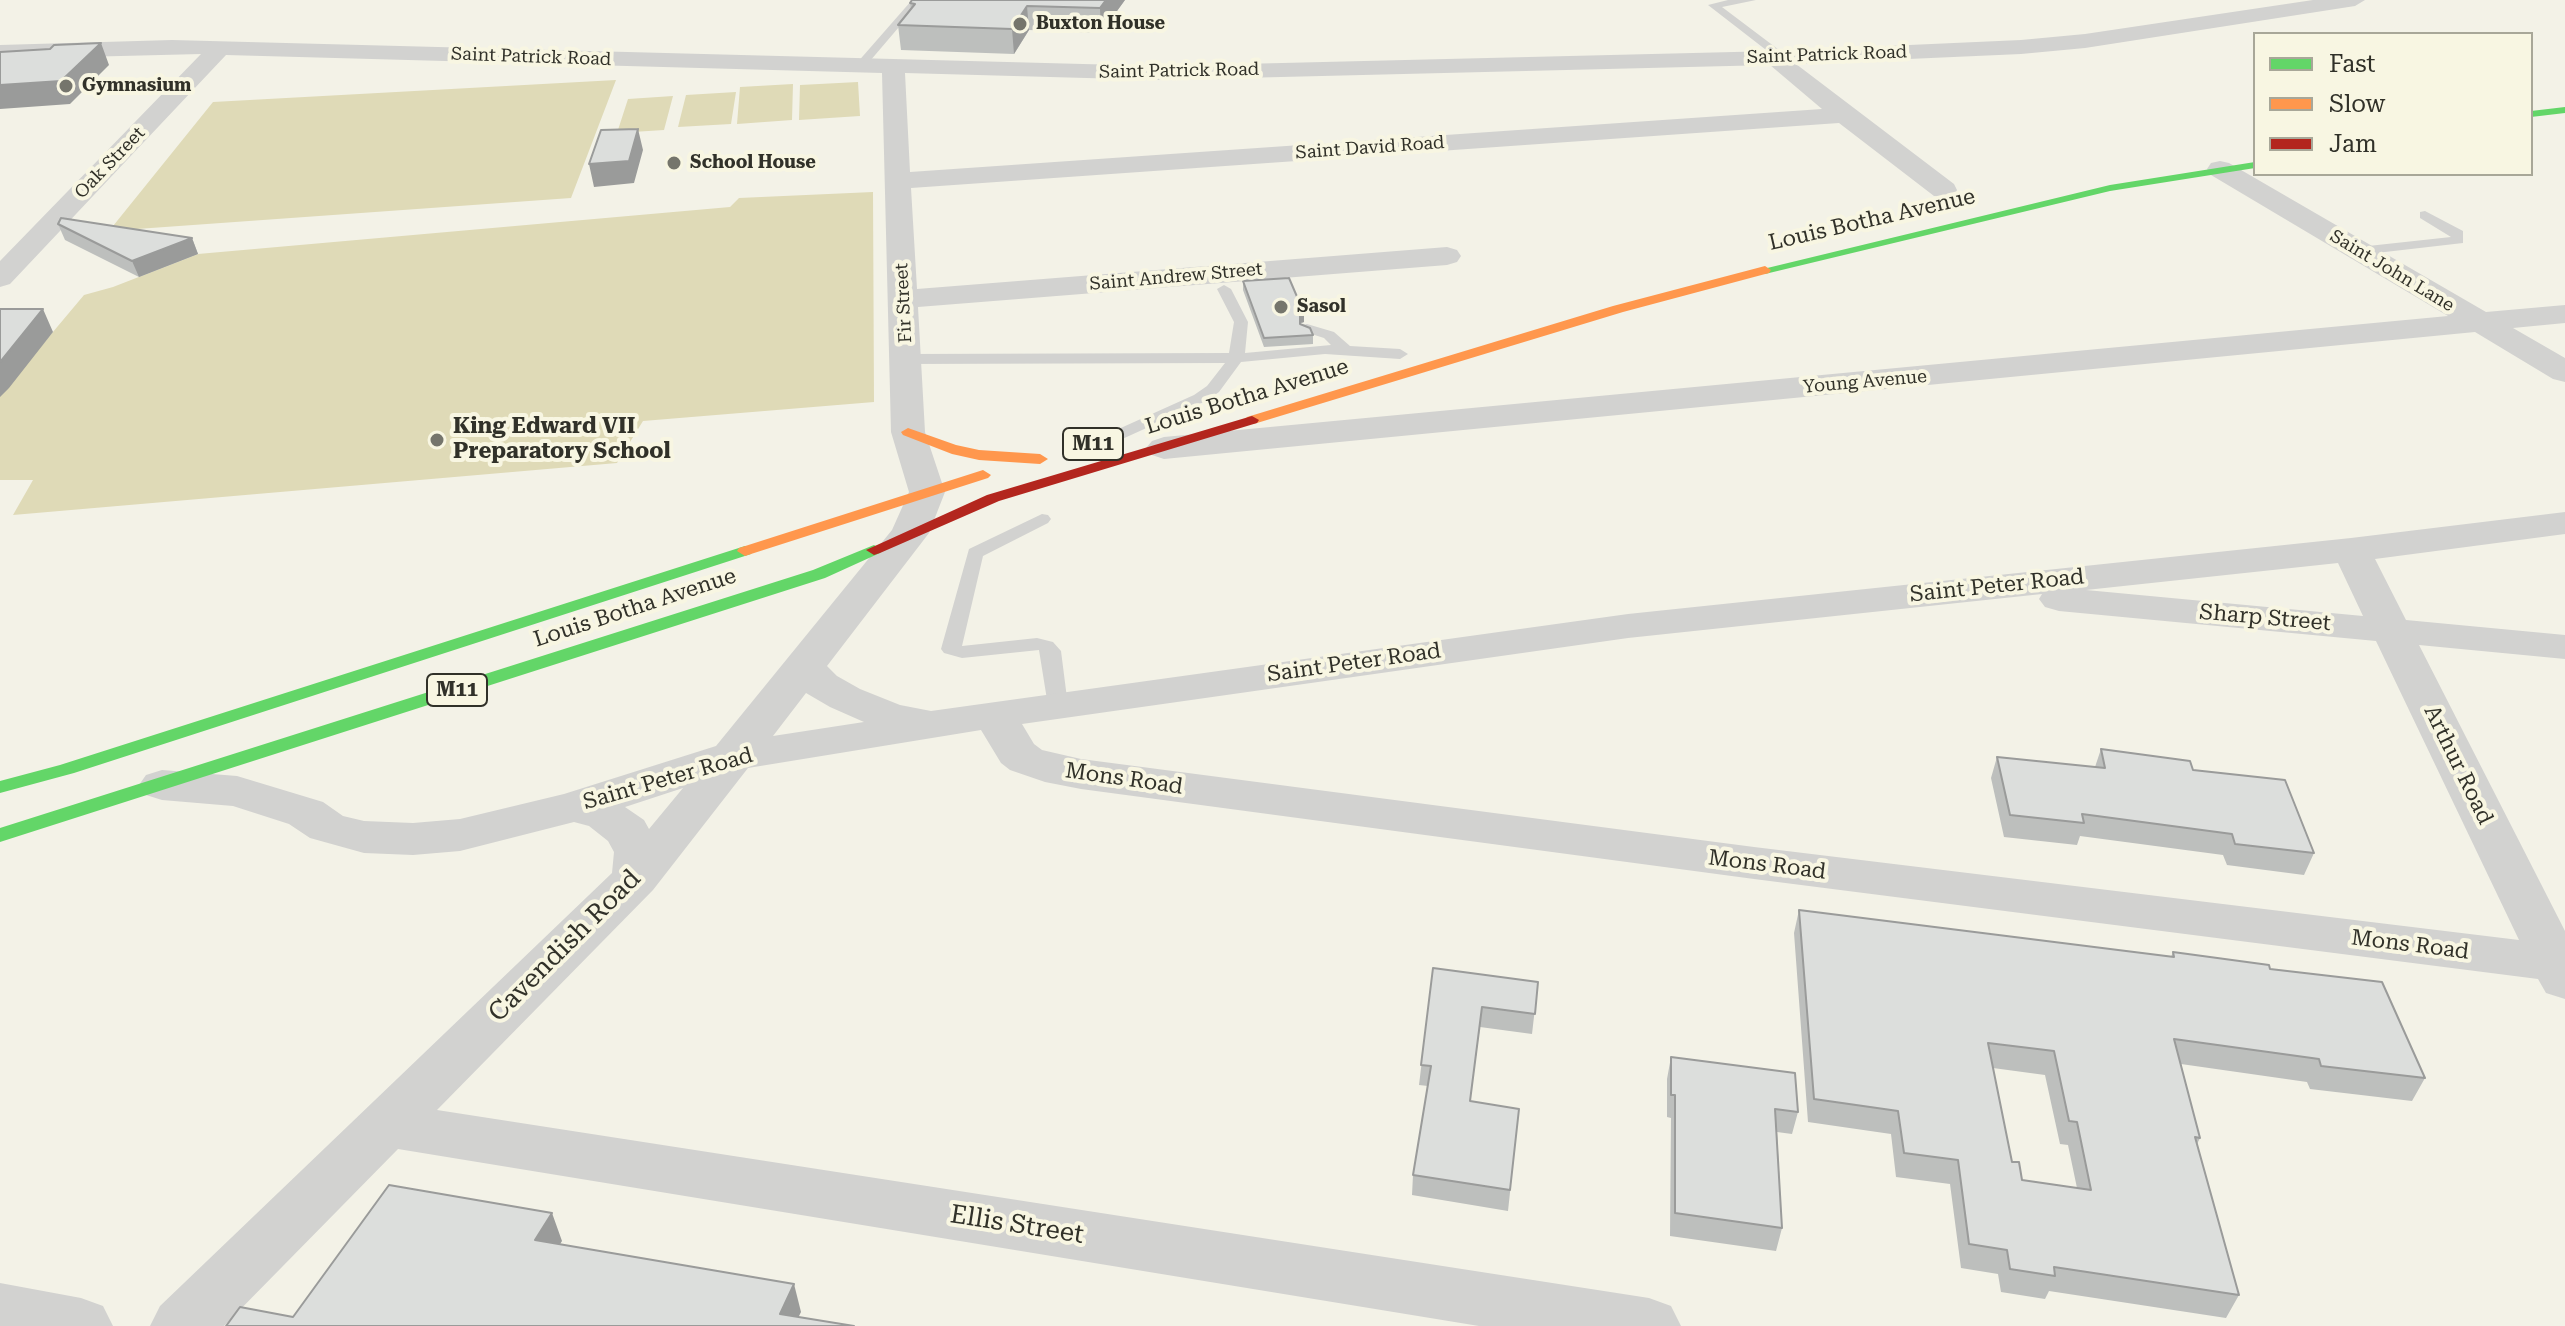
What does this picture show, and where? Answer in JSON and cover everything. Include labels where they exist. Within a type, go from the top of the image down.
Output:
[{"type":"main road","points":[[2533,114],[2565,110]]},
{"type":"main road","points":[[2533,131],[2565,126]]},
{"type":"main road","name":"Louis Botha Avenue","points":[[1551,310],[1716,265],[2087,177],[2253,151]]},
{"type":"main road","name":"Louis Botha Avenue","points":[[0,835],[819,574],[993,498],[1618,309],[1720,281],[2110,188],[2253,165]]},
{"type":"main road","name":"Louis Botha Avenue","points":[[1355,368],[1408,352]]},
{"type":"main road","name":"Louis Botha Avenue","points":[[1102,442],[1217,408]]},
{"type":"main road","name":"Louis Botha Avenue","points":[[0,787],[67,769],[927,492],[1047,457],[966,452],[908,432]]},
{"type":"street","name":"Saint Patrick Road","points":[[0,52],[220,48],[1159,73],[1779,58],[2060,44],[2355,0]]},
{"type":"street","points":[[2295,11],[2333,28]]},
{"type":"street","name":"Oak Street","points":[[0,278],[220,48]]},
{"type":"street","points":[[1779,58],[1844,115],[1944,190]]},
{"type":"street","name":"Fir Street","points":[[893,67],[908,432],[927,492]]},
{"type":"street","name":"Saint David Road","points":[[896,181],[1844,115]]},
{"type":"street","name":"Saint John Lane","points":[[2220,169],[2565,372]]},
{"type":"street","name":"Saint Andrew Street","points":[[904,299],[1447,256]]},
{"type":"street","name":"Young Avenue","points":[[1164,448],[2565,314]]},
{"type":"street","points":[[910,533],[927,492]]},
{"type":"street","name":"Saint Peter Road","points":[[162,785],[237,791],[306,813],[327,827],[364,837],[401,839],[460,835],[574,807],[733,756],[994,715],[1628,626],[2351,550],[2565,523]]},
{"type":"street","name":"Cavendish Road","points":[[182,1326],[636,878],[910,533]]},
{"type":"street","name":"Arthur Road","points":[[2351,550],[2562,969]]},
{"type":"street","name":"Sharp Street","points":[[1966,590],[2565,647]]},
{"type":"street","points":[[804,667],[822,685],[869,709],[910,721],[939,725]]},
{"type":"street","name":"Mons Road","points":[[994,715],[1017,753],[1026,760],[1045,768],[1081,774],[2562,969]]},
{"type":"street","points":[[574,807],[605,815],[627,831],[638,852],[636,878]]},
{"type":"street","name":"Ellis Street","points":[[385,1124],[1649,1326]]},
{"type":"street","points":[[0,1310],[81,1326]]},
{"type":"lane","points":[[860,66],[917,0]]},
{"type":"lane","points":[[1751,0],[1713,5],[1779,58]]},
{"type":"lane","points":[[2359,251],[2458,240],[2458,234],[2425,215]]},
{"type":"lane","points":[[1102,442],[1200,398],[1213,389],[1236,358],[1249,332],[1224,289]]},
{"type":"lane","points":[[1307,328],[1329,335],[1345,350]]},
{"type":"lane","points":[[907,359],[1236,358],[1306,350],[1408,352]]},
{"type":"lane","points":[[1042,519],[975,553],[951,649],[962,652],[1037,644],[1046,646],[1051,651],[1058,706]]},
{"type":"shaded area","points":[[616,80],[571,198],[109,231],[213,102]]},
{"type":"shaded area","points":[[858,82],[860,116],[799,120],[800,85]]},
{"type":"shaded area","points":[[793,84],[792,120],[737,124],[740,87]]},
{"type":"shaded area","points":[[736,92],[731,124],[678,127],[686,95]]},
{"type":"shaded area","points":[[673,96],[664,130],[617,133],[628,99]]},
{"type":"shaded area","points":[[873,192],[874,402],[643,421],[617,463],[13,515],[33,480],[0,480],[0,395],[84,295],[198,254],[730,207],[739,198]]},
{"type":"building","points":[[912,0],[1106,0],[1100,8],[1027,6],[1012,29],[898,25],[915,4],[910,3]]},
{"type":"building","points":[[101,43],[61,81],[0,85],[0,52]]},
{"type":"building","points":[[638,129],[629,161],[589,164],[601,130]]},
{"type":"building","points":[[61,218],[192,238],[132,261],[58,224]]},
{"type":"building","points":[[1289,278],[1304,313],[1300,314],[1300,324],[1310,328],[1313,335],[1264,338],[1243,281]]},
{"type":"building","points":[[0,309],[43,309],[0,362]]},
{"type":"building","points":[[2101,749],[2190,761],[2193,770],[2285,780],[2314,853],[2235,844],[2232,834],[2082,814],[2084,823],[2010,815],[1997,757],[2105,768]]},
{"type":"building","points":[[1799,910],[2174,957],[2173,952],[2269,965],[2270,969],[2382,982],[2425,1078],[2321,1066],[2319,1059],[2174,1039],[2200,1138],[2195,1137],[2239,1295],[2054,1267],[2055,1276],[2010,1269],[2007,1250],[1969,1244],[1958,1160],[1904,1153],[1898,1111],[1814,1099]],"holes":[[[1988,1043],[2054,1051],[2069,1121],[2077,1122],[2091,1190],[2022,1180],[2019,1162],[2012,1162]]]},
{"type":"building","points":[[1433,968],[1538,982],[1535,1014],[1482,1007],[1470,1101],[1519,1109],[1510,1190],[1413,1175],[1431,1066],[1421,1065]]},
{"type":"building","points":[[1671,1057],[1795,1073],[1798,1112],[1775,1109],[1782,1228],[1675,1213],[1675,1095],[1671,1095]]},
{"type":"building","points":[[389,1185],[552,1213],[535,1240],[794,1284],[780,1314],[854,1326],[226,1326],[240,1307],[293,1317]]},
{"type":"traffic: fast","points":[[2533,114],[2565,110]]},
{"type":"traffic: fast","points":[[1765,270],[2110,188],[2253,165]]},
{"type":"traffic: fast","points":[[0,835],[819,574],[874,550]]},
{"type":"traffic: fast","points":[[0,787],[67,769],[745,551]]},
{"type":"traffic: slow","points":[[1252,420],[1618,309],[1765,270]]},
{"type":"traffic: slow","points":[[908,432],[952,449],[979,455],[1040,459]]},
{"type":"traffic: slow","points":[[745,551],[983,475]]},
{"type":"traffic: jam","points":[[874,550],[993,498],[1252,420]]},
{"type":"place","name":"Buxton House","points":[[1020,24]]},
{"type":"place","name":"Gymnasium","points":[[66,86]]},
{"type":"place","name":"School House","points":[[674,163]]},
{"type":"place","name":"Sasol","points":[[1281,307]]},
{"type":"place","name":"King Edward VII Preparatory School","points":[[437,440]]}]
